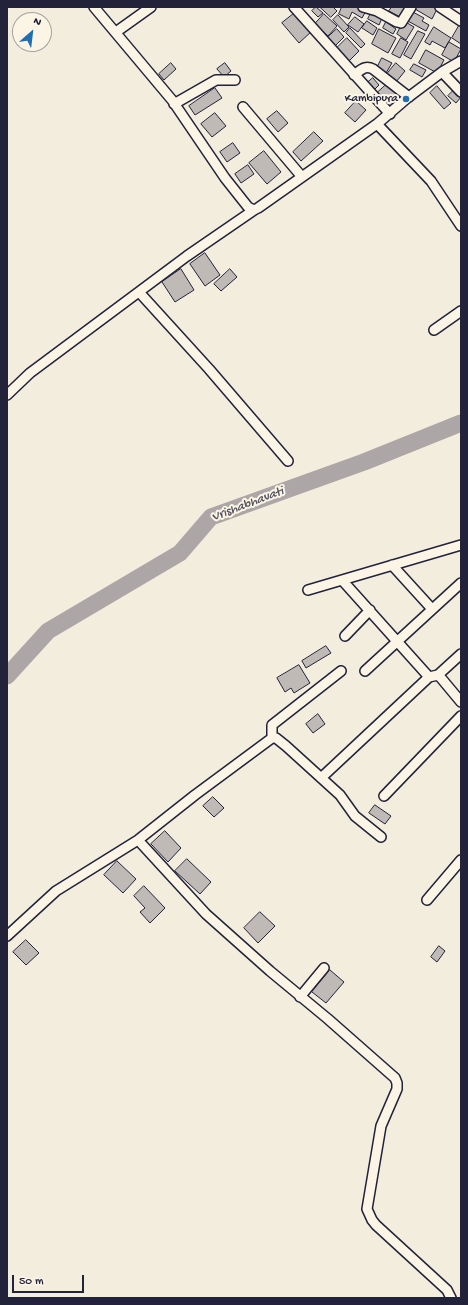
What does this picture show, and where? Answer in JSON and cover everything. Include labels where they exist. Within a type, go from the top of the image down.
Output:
[{"type":"street","points":[[94,7],[174,104],[225,178],[248,207],[254,210]]},
{"type":"street","points":[[116,32],[151,7]]},
{"type":"street","points":[[294,7],[390,114]]},
{"type":"street","points":[[363,7],[377,11],[401,23],[411,7]]},
{"type":"street","points":[[440,7],[461,21]]},
{"type":"street","points":[[7,395],[30,373],[138,292],[187,256],[377,124],[442,72],[461,61]]},
{"type":"street","points":[[354,75],[364,68],[369,67],[374,69],[409,97]]},
{"type":"street","points":[[442,72],[461,92]]},
{"type":"street","points":[[174,104],[216,80],[234,80]]},
{"type":"street","points":[[243,107],[302,177]]},
{"type":"street","points":[[377,124],[431,182],[461,226]]},
{"type":"street","points":[[138,292],[209,369],[288,461]]},
{"type":"street","points":[[434,330],[461,311]]},
{"type":"street","points":[[308,590],[461,545]]},
{"type":"street","points":[[392,565],[432,609]]},
{"type":"street","points":[[342,580],[397,641],[461,702]]},
{"type":"street","points":[[365,671],[461,583]]},
{"type":"street","points":[[345,636],[370,610]]},
{"type":"street","points":[[321,778],[433,676],[461,654]]},
{"type":"street","points":[[272,738],[272,725],[341,670]]},
{"type":"street","points":[[384,796],[461,716]]},
{"type":"street","points":[[7,936],[56,891],[138,840],[195,795],[272,738],[276,738],[286,746],[340,795],[355,816],[381,837]]},
{"type":"street","points":[[138,840],[206,914],[270,972],[328,1019],[394,1078],[397,1083],[397,1089],[381,1126],[367,1209],[376,1225],[447,1290],[451,1298]]},
{"type":"street","points":[[427,900],[461,860]]},
{"type":"street","points":[[300,997],[324,968]]},
{"type":"building","points":[[316,7],[323,13],[318,17],[312,11]]},
{"type":"building","points":[[320,7],[333,7],[337,11],[331,17]]},
{"type":"building","points":[[342,7],[359,7],[366,11],[362,18],[352,12],[349,19],[339,14]]},
{"type":"building","points":[[392,7],[407,7],[402,18],[389,11]]},
{"type":"building","points":[[415,7],[433,7],[437,9],[432,19],[415,9]]},
{"type":"building","points":[[372,11],[383,16],[379,25],[368,19]]},
{"type":"building","points":[[411,11],[424,18],[422,21],[429,25],[426,31],[406,20]]},
{"type":"building","points":[[296,12],[312,31],[299,43],[282,23]]},
{"type":"building","points":[[324,14],[337,26],[328,36],[315,24]]},
{"type":"building","points":[[338,15],[349,27],[344,32],[333,20]]},
{"type":"building","points":[[355,17],[364,24],[358,32],[348,25]]},
{"type":"building","points":[[367,21],[377,28],[373,35],[362,28]]},
{"type":"building","points":[[404,21],[414,27],[406,40],[397,34]]},
{"type":"building","points":[[386,22],[396,29],[393,34],[383,28]]},
{"type":"building","points":[[460,24],[461,25],[461,44],[452,38]]},
{"type":"building","points":[[434,27],[451,38],[445,48],[432,41],[430,45],[425,42]]},
{"type":"building","points":[[350,28],[365,44],[361,48],[346,33]]},
{"type":"building","points":[[337,29],[344,37],[334,47],[326,39]]},
{"type":"building","points":[[379,29],[396,38],[388,53],[372,44]]},
{"type":"building","points":[[418,31],[425,34],[411,59],[404,55]]},
{"type":"building","points":[[347,38],[359,51],[348,62],[336,49]]},
{"type":"building","points":[[401,38],[408,42],[400,58],[392,54]]},
{"type":"building","points":[[449,42],[461,49],[454,62],[442,55]]},
{"type":"building","points":[[426,50],[444,60],[437,73],[419,63]]},
{"type":"building","points":[[382,58],[392,63],[386,73],[377,68]]},
{"type":"building","points":[[171,63],[176,69],[164,80],[159,74]]},
{"type":"building","points":[[225,63],[231,71],[224,77],[217,69]]},
{"type":"building","points":[[396,63],[405,71],[396,82],[387,74]]},
{"type":"building","points":[[414,64],[426,70],[422,77],[410,70]]},
{"type":"building","points":[[373,78],[379,85],[374,90],[367,83]]},
{"type":"building","points":[[387,84],[401,98],[390,109],[376,94]]},
{"type":"building","points":[[437,86],[451,103],[444,109],[430,93]]},
{"type":"building","points":[[215,88],[222,98],[195,115],[189,106]]},
{"type":"building","points":[[455,89],[461,95],[456,103],[448,96]]},
{"type":"building","points":[[356,101],[366,110],[355,122],[345,113]]},
{"type":"building","points":[[277,111],[288,123],[278,132],[267,119]]},
{"type":"building","points":[[215,113],[226,126],[212,137],[201,124]]},
{"type":"building","points":[[314,132],[323,141],[301,161],[293,152]]},
{"type":"building","points":[[233,143],[240,153],[227,162],[220,152]]},
{"type":"building","points":[[264,151],[281,172],[267,184],[249,163]]},
{"type":"building","points":[[248,165],[254,174],[241,183],[235,174]]},
{"type":"building","points":[[205,253],[220,275],[205,286],[190,264]]},
{"type":"building","points":[[181,269],[194,290],[175,302],[162,282]]},
{"type":"building","points":[[230,269],[237,277],[221,291],[214,284]]},
{"type":"building","points":[[326,646],[331,653],[306,668],[302,661]]},
{"type":"building","points":[[299,665],[310,683],[294,693],[291,688],[285,692],[277,678]]},
{"type":"building","points":[[318,714],[325,724],[313,733],[306,724]]},
{"type":"building","points":[[213,797],[224,808],[214,817],[203,806]]},
{"type":"building","points":[[375,805],[391,816],[385,824],[369,813]]},
{"type":"building","points":[[165,831],[181,848],[168,862],[151,844]]},
{"type":"building","points":[[187,859],[211,882],[200,894],[175,871]]},
{"type":"building","points":[[117,861],[136,879],[123,893],[104,875]]},
{"type":"building","points":[[144,886],[165,908],[150,923],[140,912],[145,908],[134,896]]},
{"type":"building","points":[[260,912],[275,926],[258,943],[244,928]]},
{"type":"building","points":[[26,940],[39,953],[26,965],[13,952]]},
{"type":"building","points":[[439,946],[445,951],[437,962],[431,957]]},
{"type":"building","points":[[330,970],[344,982],[326,1003],[312,992]]},
{"type":"waterway","name":"Vrishabhavati","points":[[7,676],[48,631],[180,553],[211,517],[364,462],[461,423]]},
{"type":"place","name":"Kambipura","points":[[406,99]]}]
